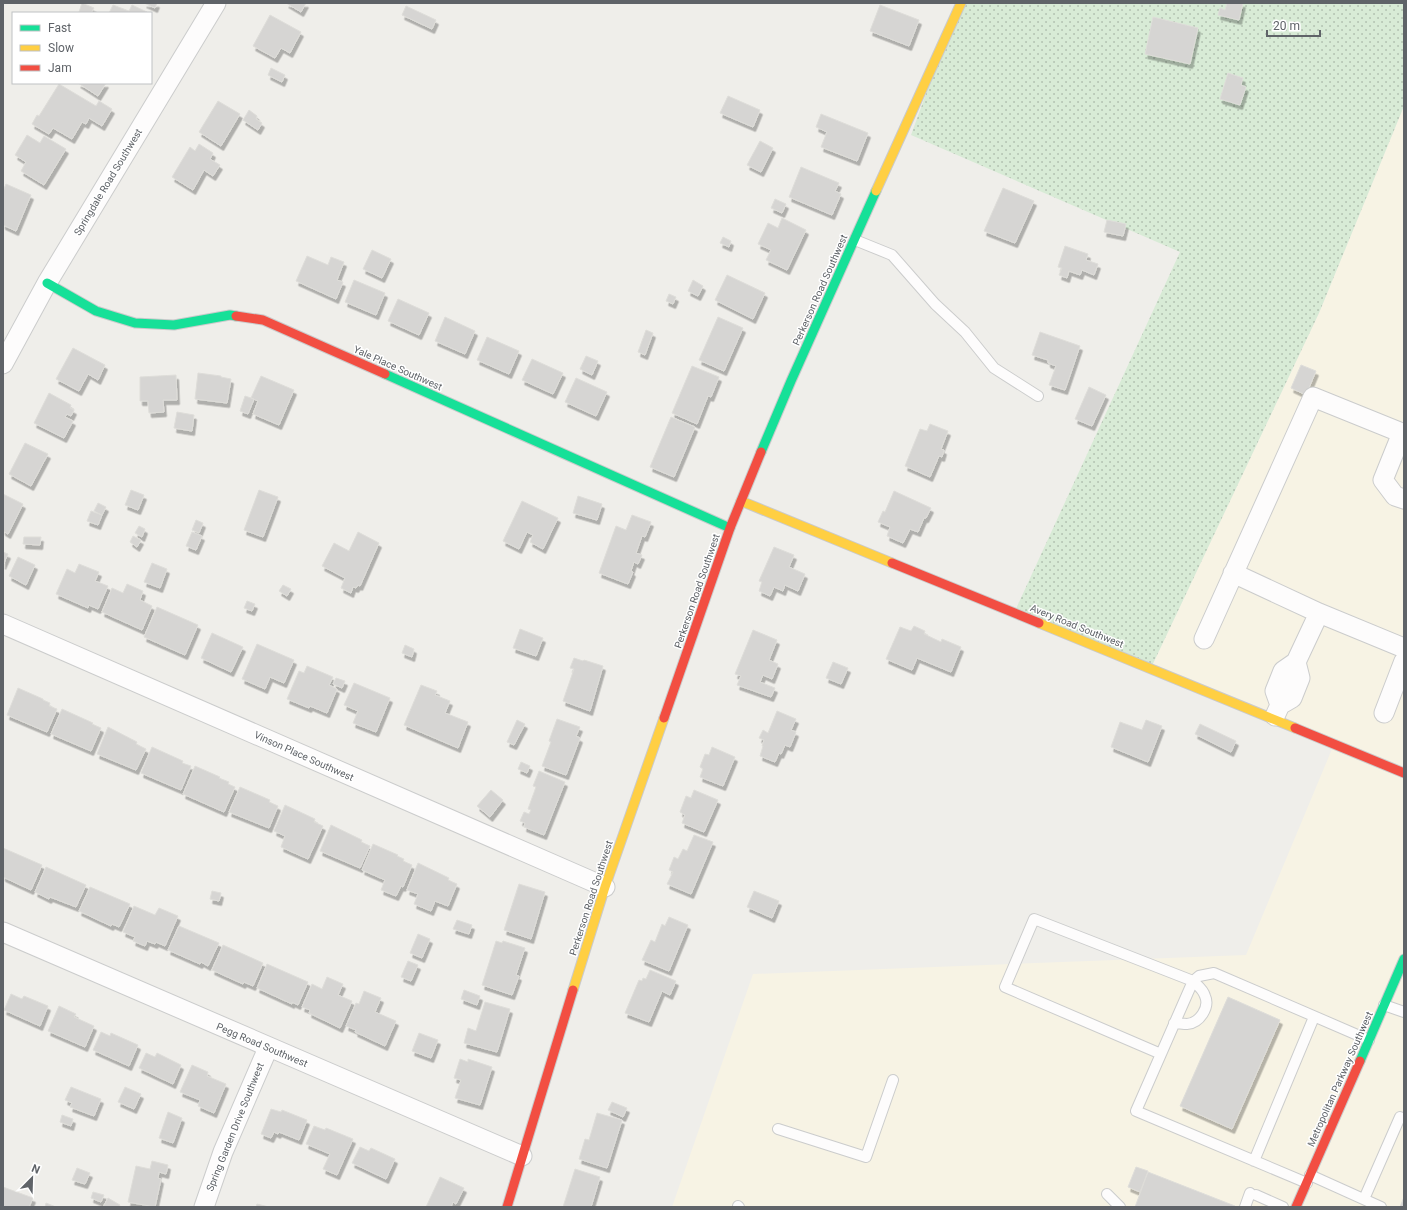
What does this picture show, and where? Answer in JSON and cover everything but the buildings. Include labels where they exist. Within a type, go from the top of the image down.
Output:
[{"type":"street","name":"Springdale Road Southwest","points":[[3,364],[47,283],[216,3]]},
{"type":"street","name":"Perkerson Road Southwest","points":[[507,1207],[605,887],[730,528],[791,381],[961,3]]},
{"type":"street","name":"Yale Place Southwest","points":[[47,283],[96,311],[135,323],[174,325],[230,315],[263,320],[730,528]]},
{"type":"street","points":[[1204,639],[1312,397],[1402,433],[1383,480],[1396,496],[1404,499]]},
{"type":"street","name":"Avery Road Southwest","points":[[741,501],[1277,712],[1404,773]]},
{"type":"street","points":[[1233,573],[1404,648]]},
{"type":"street","points":[[1277,712],[1275,690],[1283,671],[1296,662],[1319,612]]},
{"type":"street","name":"Vinson Place Southwest","points":[[3,624],[605,887]]},
{"type":"street","points":[[1384,713],[1404,661]]},
{"type":"street","name":"Pegg Road Southwest","points":[[3,932],[268,1048],[522,1156]]},
{"type":"street","name":"Metropolitan Parkway Southwest","points":[[1298,1206],[1308,1179],[1404,959]]},
{"type":"street","name":"Spring Garden Drive Southwest","points":[[204,1207],[223,1152],[268,1048]]},
{"type":"lane","points":[[855,240],[892,255],[935,304],[965,332],[994,368],[1038,396]]},
{"type":"lane","points":[[1161,1054],[1005,987],[1034,919],[1193,981],[1206,997],[1207,1004],[1204,1013],[1195,1022],[1187,1024],[1174,1023]]},
{"type":"lane","points":[[1369,1040],[1214,973],[1199,976],[1193,981],[1136,1111],[1254,1160],[1364,1199],[1381,1207]]},
{"type":"lane","points":[[1384,1004],[1404,1012]]},
{"type":"lane","points":[[1254,1160],[1314,1016]]},
{"type":"lane","points":[[778,1129],[866,1157],[893,1080]]},
{"type":"lane","points":[[1364,1199],[1400,1117]]},
{"type":"lane","points":[[1107,1194],[1120,1207]]},
{"type":"lane","points":[[1245,1207],[1253,1194],[1283,1207]]},
{"type":"shaded area","points":[[1404,106],[1404,1207],[672,1207],[753,974],[1246,955],[1332,749],[1150,670],[1319,313]]},
{"type":"green space","points":[[959,3],[1404,3],[1404,106],[1319,313],[1150,670],[1015,611],[1180,252],[911,135]]},
{"type":"traffic: fast","points":[[761,452],[876,191]]},
{"type":"traffic: fast","points":[[47,283],[96,311],[135,323],[174,325],[230,315],[236,316]]},
{"type":"traffic: fast","points":[[385,374],[730,528]]},
{"type":"traffic: fast","points":[[1360,1061],[1404,959]]},
{"type":"traffic: slow","points":[[876,191],[961,3]]},
{"type":"traffic: slow","points":[[741,501],[892,563]]},
{"type":"traffic: slow","points":[[1039,623],[1295,728]]},
{"type":"traffic: slow","points":[[573,990],[605,887],[664,718]]},
{"type":"traffic: jam","points":[[236,316],[263,320],[385,374]]},
{"type":"traffic: jam","points":[[664,718],[730,528],[761,452]]},
{"type":"traffic: jam","points":[[892,563],[1039,623]]},
{"type":"traffic: jam","points":[[1295,728],[1404,773]]},
{"type":"traffic: jam","points":[[507,1207],[573,990]]},
{"type":"traffic: jam","points":[[1296,1207],[1360,1061]]}]
